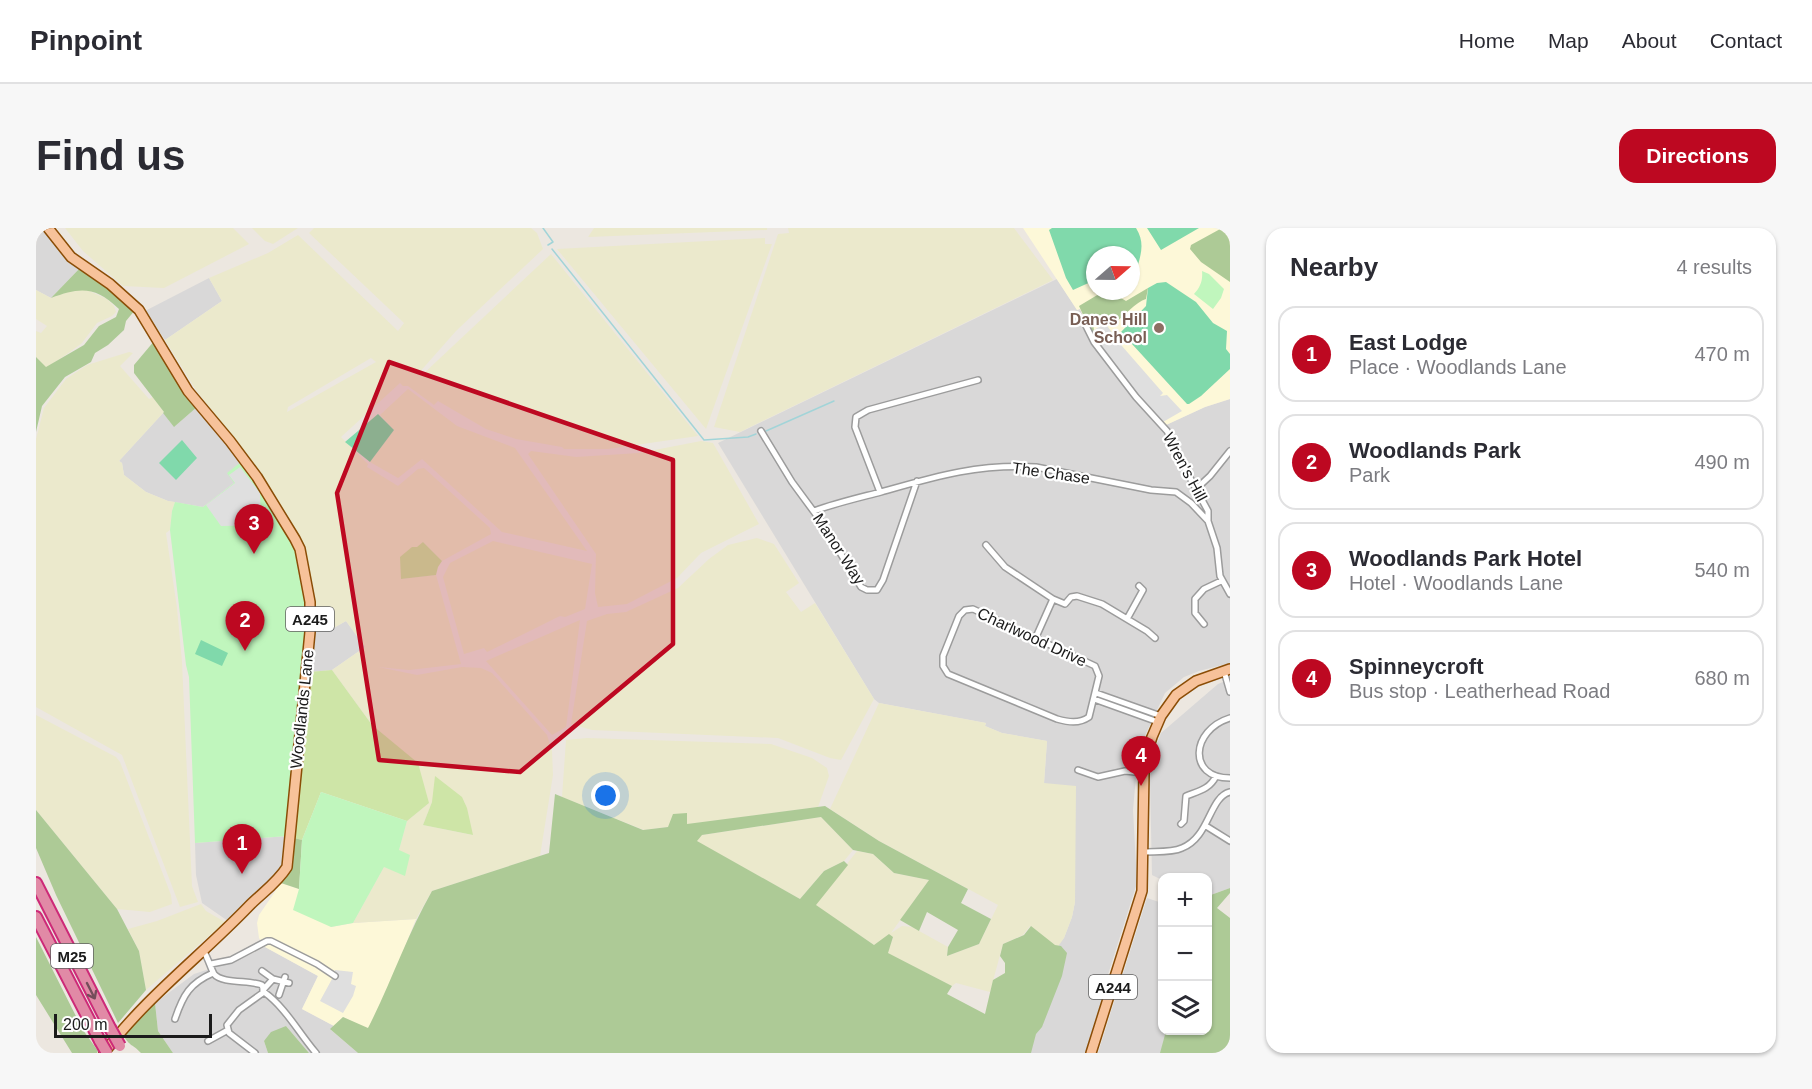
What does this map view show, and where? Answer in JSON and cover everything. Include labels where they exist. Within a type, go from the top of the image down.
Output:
[{"type":"highway","name":"M25","points":[[36,883],[115,1030],[122,1049]]},
{"type":"highway","name":"M25","points":[[36,917],[105,1053]]},
{"type":"main road","name":"Woodlands Lane","points":[[48,228],[71,257],[110,284],[139,310],[188,392],[230,441],[256,477],[295,538],[303,560],[310,602],[310,632],[287,867],[278,881],[256,899],[204,952],[115,1030]]},
{"type":"main road","name":"A244","points":[[1091,1053],[1142,891],[1144,773],[1148,749],[1159,719],[1176,695],[1185,687],[1227,670]]},
{"type":"main road","name":"A245","points":[[105,1053],[115,1030]]},
{"type":"street","name":"Wren's Hill","points":[[1086,326],[1094,342],[1136,397],[1167,432],[1208,511],[1208,522],[1216,543],[1217,565],[1221,581],[1230,594]]},
{"type":"street","points":[[880,492],[855,427],[856,417],[868,410],[978,380]]},
{"type":"street","name":"Manor Way","points":[[761,430],[861,587],[873,591],[877,590],[888,569],[917,481]]},
{"type":"street","points":[[1196,489],[1230,451]]},
{"type":"street","name":"The Chase","points":[[814,511],[917,481],[978,467],[1036,467],[1151,490],[1176,492],[1191,503],[1208,522]]},
{"type":"street","points":[[986,545],[1005,567],[1053,599],[1065,604],[1071,597],[1077,596],[1102,604],[1148,630],[1155,638]]},
{"type":"street","points":[[1204,624],[1195,613],[1195,599],[1204,589],[1221,581]]},
{"type":"street","points":[[1127,619],[1143,590],[1139,586]]},
{"type":"street","points":[[1036,637],[1053,599]]},
{"type":"street","name":"Charlwood Drive","points":[[969,609],[976,610],[1095,666],[1099,676],[1095,696],[1091,712],[1085,720],[1065,722],[951,675],[943,666],[943,656],[959,616],[969,609]]},
{"type":"street","points":[[1227,670],[1230,692]]},
{"type":"street","points":[[1095,696],[1159,719]]},
{"type":"street","points":[[1230,718],[1209,730],[1198,752],[1205,768],[1216,776],[1230,778]]},
{"type":"street","points":[[1078,770],[1098,777],[1125,771],[1144,773]]},
{"type":"street","points":[[1180,824],[1184,821],[1186,796],[1212,785],[1216,776]]},
{"type":"street","points":[[1143,852],[1182,848],[1206,826],[1216,800],[1230,792]]},
{"type":"street","points":[[1206,826],[1230,841]]},
{"type":"street","points":[[211,964],[231,960],[271,941],[317,964],[335,976]]},
{"type":"street","points":[[204,952],[213,973],[220,979],[262,985],[263,991],[284,1008],[300,1035],[316,1053]]},
{"type":"street","points":[[262,971],[273,979],[285,981],[279,995]]},
{"type":"street","points":[[175,1019],[189,989],[195,982],[213,973]]},
{"type":"street","points":[[255,1053],[233,1037],[227,1025],[235,1014],[263,991],[273,979]]},
{"type":"street","points":[[208,1041],[228,1030]]},
{"type":"highlighted area","points":[[389,362],[673,460],[673,644],[520,772],[379,760],[337,493]]},
{"type":"shaded area","points":[[36,228],[44,228],[80,268],[51,298],[36,290]]},
{"type":"shaded area","points":[[65,228],[233,228],[249,244],[164,288],[123,286],[83,251]]},
{"type":"shaded area","points":[[252,228],[298,228],[273,244],[265,241]]},
{"type":"shaded area","points":[[314,228],[531,228],[537,233],[543,249],[456,331],[418,374],[421,376],[551,254],[698,436],[608,449],[564,449],[516,439],[486,429],[438,401],[434,405],[408,386],[400,383],[341,437],[368,464],[367,467],[398,486],[418,469],[424,468],[490,528],[491,534],[442,561],[423,542],[401,579],[436,575],[461,664],[409,670],[378,667],[417,675],[462,667],[481,668],[492,673],[547,735],[552,751],[553,775],[540,856],[432,891],[416,919],[353,923],[384,867],[405,875],[399,850],[407,821],[429,803],[381,734],[332,670],[365,647],[346,621],[330,630],[316,616],[314,589],[304,551],[237,443],[196,390],[165,340],[222,301],[209,278],[268,253],[298,235],[398,331],[404,323],[309,233]],"holes":[[[371,358],[376,362],[287,412],[288,407]],[[464,801],[472,835],[423,825],[432,802]]]},
{"type":"shaded area","points":[[594,228],[767,228],[767,230],[588,237]]},
{"type":"shaded area","points":[[788,228],[1014,228],[1053,280],[740,432],[714,427],[778,234],[789,233]]},
{"type":"shaded area","name":"Danes Hill School","points":[[1023,228],[1227,228],[1230,230],[1230,399],[1205,407],[1166,425],[1135,392],[1094,338],[1080,309],[1077,310]]},
{"type":"shaded area","points":[[765,238],[765,244],[772,244],[706,429],[557,249]]},
{"type":"shaded area","points":[[209,278],[222,301],[165,340],[145,311]]},
{"type":"shaded area","points":[[1057,279],[1077,310],[1080,309],[1094,339],[1166,425],[1205,407],[1230,399],[1230,663],[1184,677],[1165,693],[1141,744],[1133,810],[1137,883],[1105,984],[1108,989],[1086,1053],[1029,1053],[1054,946],[1064,938],[1075,902],[1044,784],[1047,741],[1002,733],[985,726],[986,723],[879,703],[874,699],[718,443]]},
{"type":"shaded area","points":[[36,290],[51,298],[72,290],[87,290],[107,299],[116,312],[97,323],[82,343],[46,368],[36,357],[36,331],[41,333],[47,326],[36,319]]},
{"type":"shaded area","points":[[1105,323],[1163,393],[1160,396],[1167,395],[1182,411],[1163,422],[1135,392],[1091,332]]},
{"type":"shaded area","points":[[129,352],[133,353],[120,366],[149,399],[153,397],[164,412],[119,461],[122,463],[124,475],[146,492],[175,502],[170,530],[166,533],[182,662],[192,886],[198,902],[180,907],[122,755],[36,707],[36,439],[44,408],[66,379],[87,365]]},
{"type":"shaded area","points":[[408,389],[457,426],[515,448],[587,551],[502,532],[422,459],[398,478],[370,462],[394,430],[380,415]]},
{"type":"shaded area","points":[[197,407],[241,462],[234,483],[203,507],[168,501],[146,492],[124,475],[122,463],[119,461],[163,413],[175,426]]},
{"type":"shaded area","points":[[701,441],[713,443],[759,524],[701,553],[677,578],[627,604],[598,607],[595,593],[596,554],[528,454],[531,451],[576,457],[639,453]]},
{"type":"shaded area","points":[[240,467],[260,493],[261,525],[221,526],[206,505],[235,483],[229,475]]},
{"type":"shaded area","points":[[757,538],[774,544],[799,583],[786,592],[801,612],[815,603],[874,699],[841,760],[778,738],[592,730],[571,724],[587,621],[607,614],[626,612],[678,588],[728,545]]},
{"type":"shaded area","points":[[493,541],[592,564],[585,609],[565,617],[560,616],[487,652],[484,648],[464,654],[443,577],[450,563]]},
{"type":"shaded area","points":[[316,616],[330,630],[346,621],[365,647],[332,670],[309,672]]},
{"type":"shaded area","points":[[580,620],[566,727],[552,735],[486,661]]},
{"type":"shaded area","points":[[1230,679],[1230,888],[1212,895],[1212,873],[1158,873],[1158,878],[1152,875],[1150,781],[1152,758],[1161,733],[1218,684]]},
{"type":"shaded area","points":[[879,703],[986,723],[985,726],[1002,733],[1047,741],[1044,783],[1076,786],[1075,902],[1064,938],[1057,948],[1030,926],[1023,935],[1003,944],[990,992],[956,983],[952,986],[887,953],[893,938],[874,945],[815,905],[857,851],[873,854],[894,873],[929,880],[891,933],[902,926],[912,927],[948,947],[947,956],[979,944],[998,905],[879,841],[830,809]]},
{"type":"shaded area","points":[[36,715],[116,757],[120,762],[171,895],[172,904],[150,912],[117,909],[36,810]]},
{"type":"shaded area","points":[[587,738],[771,744],[812,758],[827,768],[829,776],[818,807],[644,830],[562,797],[566,740]]},
{"type":"shaded area","points":[[821,817],[853,850],[844,861],[824,871],[800,899],[696,841],[702,835]]},
{"type":"shaded area","points":[[288,836],[283,864],[275,880],[228,921],[202,903],[196,875],[195,843]]},
{"type":"shaded area","points":[[281,883],[299,889],[331,927],[353,923],[416,919],[386,994],[368,1029],[343,1017],[334,1026],[302,1009],[318,976],[265,947],[259,938],[257,923],[259,915]]},
{"type":"shaded area","points":[[1147,898],[1158,902],[1158,1035],[1167,1035],[1161,1053],[1098,1053]]},
{"type":"shaded area","points":[[201,904],[206,911],[225,922],[146,990],[139,951],[128,929],[157,921]]},
{"type":"shaded area","points":[[265,947],[318,976],[302,1009],[334,1026],[331,1030],[358,1053],[309,1053],[286,1026],[264,1041],[268,1053],[173,1053],[158,1031],[155,1003],[194,974],[243,958]]},
{"type":"shaded area","points":[[335,970],[353,972],[351,984],[356,986],[343,1013],[320,1001]]},
{"type":"green space","points":[[1052,228],[1136,228],[1142,246],[1140,255],[1140,246],[1086,246],[1086,284],[1073,290],[1066,278],[1049,230]]},
{"type":"green space","points":[[1147,228],[1199,228],[1161,250]]},
{"type":"green space","points":[[1222,228],[1230,230],[1230,282],[1201,262],[1190,249],[1191,245]]},
{"type":"green space","points":[[80,268],[127,300],[135,310],[126,321],[124,330],[108,345],[95,353],[91,362],[65,377],[42,406],[36,432],[36,357],[46,367],[84,345],[99,326],[116,317],[119,309],[102,296],[87,291],[70,292],[51,298]]},
{"type":"green space","points":[[1202,271],[1209,274],[1224,289],[1213,309],[1194,294],[1201,284]]},
{"type":"green space","points":[[1166,282],[1196,302],[1213,323],[1227,331],[1226,349],[1230,354],[1230,369],[1189,404],[1121,332],[1146,306],[1148,288],[1157,283]]},
{"type":"green space","points":[[1148,288],[1146,299],[1134,306],[1115,323],[1097,317],[1093,321],[1094,331],[1091,332],[1079,306],[1089,300],[1140,300],[1140,293]]},
{"type":"green space","points":[[155,340],[197,407],[174,427],[134,373],[134,365]]},
{"type":"green space","points":[[378,414],[394,430],[370,462],[345,442]]},
{"type":"green space","points":[[182,440],[197,458],[176,480],[159,463]]},
{"type":"green space","points":[[241,462],[288,533],[300,562],[304,583],[305,649],[288,836],[195,843],[189,677],[170,530],[172,511],[175,502],[203,507],[234,483],[227,473]]},
{"type":"green space","points":[[423,542],[442,561],[436,575],[401,579],[400,557],[412,547],[417,547]]},
{"type":"green space","points":[[201,640],[228,653],[222,666],[195,654]]},
{"type":"green space","points":[[332,670],[372,725],[418,763],[429,803],[407,821],[321,792],[302,840],[294,838],[309,672]]},
{"type":"green space","points":[[435,776],[462,797],[473,835],[423,825],[432,802]]},
{"type":"green space","points":[[321,792],[407,821],[399,850],[410,855],[405,876],[384,867],[353,923],[331,927],[293,910],[299,889],[302,840]]},
{"type":"green space","points":[[555,794],[643,830],[668,827],[673,814],[687,813],[687,824],[825,806],[879,841],[968,889],[961,903],[991,919],[979,944],[947,956],[948,947],[958,930],[927,912],[919,931],[900,920],[929,880],[894,873],[873,854],[853,850],[821,817],[702,835],[697,841],[800,899],[824,871],[844,861],[848,865],[816,905],[874,945],[889,934],[893,937],[888,953],[952,986],[947,994],[985,1014],[993,980],[1005,973],[1005,963],[1000,956],[1003,944],[1024,935],[1031,926],[1055,945],[1061,946],[1067,953],[1062,976],[1042,1027],[1036,1034],[1031,1053],[358,1053],[330,1029],[343,1017],[368,1028],[432,891],[549,853]]},
{"type":"green space","points":[[36,810],[117,909],[139,951],[146,990],[118,1023],[56,895],[36,848]]},
{"type":"green space","points":[[294,838],[302,840],[299,889],[281,883],[293,867]]},
{"type":"green space","points":[[1230,888],[1230,893],[1217,908],[1230,918],[1230,1053],[1160,1053],[1165,1035],[1212,1035],[1212,895]]},
{"type":"green space","points":[[36,937],[83,1030],[98,1051],[97,1053],[72,1053],[36,995]]},
{"type":"green space","points":[[155,1003],[158,1031],[173,1053],[141,1053],[123,1035]]},
{"type":"green space","points":[[286,1026],[309,1053],[268,1053],[264,1041],[271,1032]]},
{"type":"waterway","points":[[543,228],[553,242],[548,245]]},
{"type":"waterway","points":[[552,249],[704,440],[748,437],[756,434]]},
{"type":"waterway","points":[[766,431],[834,401]]},
{"type":"place","name":"Danes Hill School","points":[[1159,328]]},
{"type":"place","name":"Woodlands Park Hotel","points":[[254,554]]},
{"type":"place","name":"Woodlands Park","points":[[245,651]]},
{"type":"place","name":"Spinneycroft","points":[[1141,786]]},
{"type":"place","name":"East Lodge","points":[[242,874]]}]
